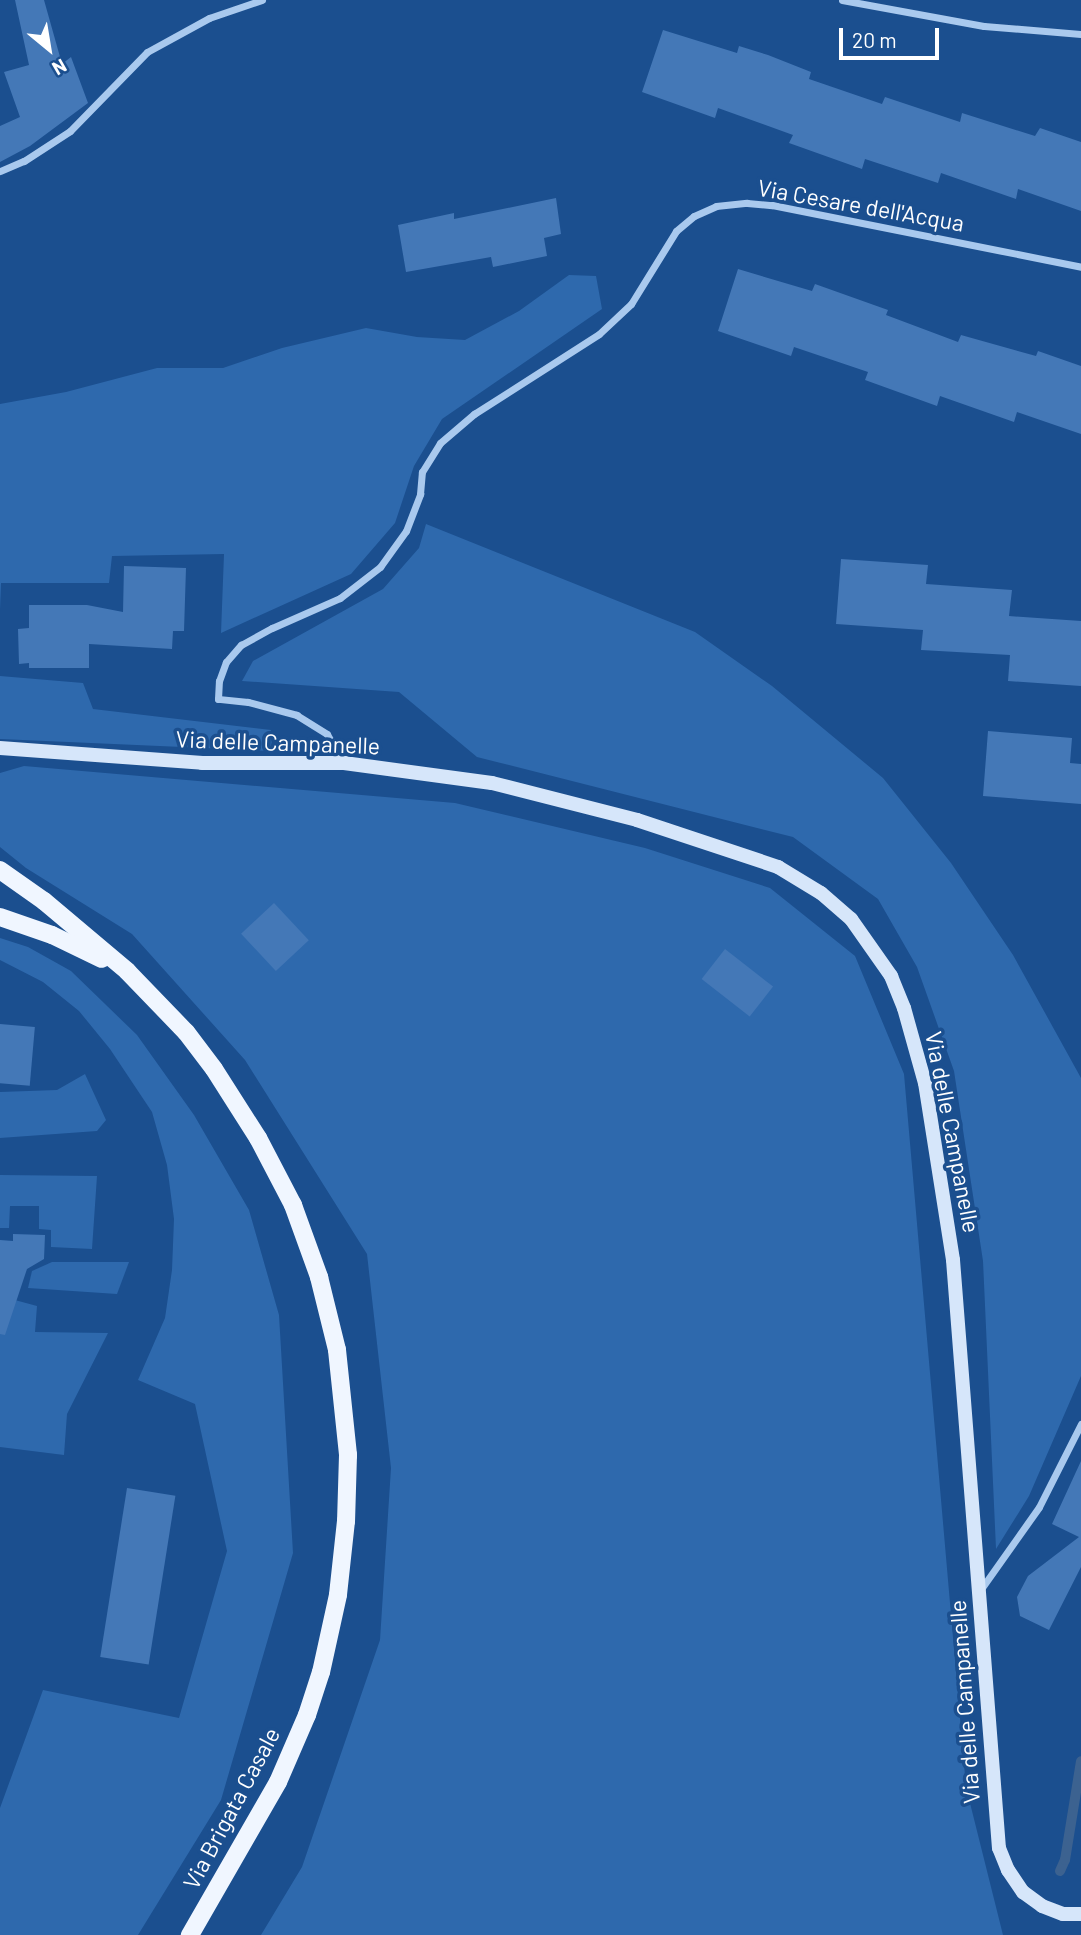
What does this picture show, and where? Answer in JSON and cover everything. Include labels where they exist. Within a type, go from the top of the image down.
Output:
[{"type":"main road","name":"Via Brigata Casale","points":[[0,870],[44,901],[127,971],[186,1032],[214,1069],[264,1149],[293,1205],[308,1241],[329,1310],[340,1374],[348,1455],[344,1559],[331,1632],[307,1715],[273,1792],[190,1935]]},
{"type":"main road","name":"Via Brigata Casale","points":[[0,917],[52,934],[127,971]]},
{"type":"street","points":[[0,171],[24,161],[70,131],[147,52],[209,18],[262,0]]},
{"type":"street","points":[[842,0],[984,26],[1081,34]]},
{"type":"street","name":"Via Cesare dell'Acqua","points":[[344,763],[327,734],[297,715],[248,702],[218,699],[219,681],[226,662],[241,645],[340,598],[380,566],[406,531],[420,494],[422,472],[440,443],[474,414],[599,334],[631,304],[676,231],[694,216],[716,206],[772,205],[1081,267]]},
{"type":"street","name":"Via delle Campanelle","points":[[0,748],[202,762],[344,763],[492,783],[638,820],[778,867],[821,893],[851,919],[873,946],[904,1008],[925,1083],[953,1260],[999,1848],[1008,1870],[1032,1899],[1063,1914],[1081,1914]]},
{"type":"street","name":"Via delle Campanelle","points":[[0,759],[36,751]]},
{"type":"street","points":[[979,1592],[1039,1507],[1081,1424]]},
{"type":"shaded area","points":[[569,275],[596,276],[602,309],[442,419],[414,466],[395,523],[351,574],[221,633],[224,554],[112,556],[109,583],[1,583],[0,610],[0,404],[66,392],[157,368],[223,368],[282,348],[366,328],[417,337],[465,340],[519,311]]},
{"type":"shaded area","points":[[426,524],[695,632],[772,686],[883,778],[951,863],[1013,955],[1081,1078],[1081,1376],[1029,1496],[996,1549],[983,1261],[954,1071],[917,967],[878,899],[793,837],[477,757],[399,692],[242,681],[253,661],[383,589],[419,548]]},
{"type":"shaded area","points":[[0,676],[83,683],[93,709],[271,730],[272,751],[0,739]]},
{"type":"shaded area","points":[[24,766],[455,803],[645,848],[770,888],[855,956],[904,1074],[966,1787],[1003,1935],[261,1935],[302,1867],[380,1640],[391,1468],[367,1254],[245,1060],[132,934],[26,868],[0,847],[0,773]]},
{"type":"shaded area","points":[[0,938],[28,947],[71,971],[137,1035],[194,1115],[249,1210],[279,1315],[293,1553],[221,1800],[138,1935],[0,1935],[0,1808],[43,1690],[179,1718],[227,1551],[195,1404],[138,1380],[165,1318],[172,1270],[174,1219],[167,1165],[152,1112],[110,1049],[79,1011],[43,982],[0,960]]},
{"type":"shaded area","points":[[85,1074],[106,1120],[97,1131],[0,1138],[0,1092],[57,1090]]},
{"type":"shaded area","points":[[0,1175],[97,1176],[92,1249],[51,1247],[51,1230],[39,1229],[39,1206],[10,1206],[9,1228],[0,1228]]},
{"type":"shaded area","points":[[52,1262],[129,1262],[117,1294],[28,1288],[32,1271]]},
{"type":"shaded area","points":[[0,1296],[37,1306],[35,1332],[108,1333],[67,1414],[64,1455],[0,1447]]},
{"type":"building","points":[[15,0],[44,0],[62,64],[71,57],[88,103],[30,146],[0,162],[0,126],[20,117],[4,72],[29,65]]},
{"type":"building","points":[[663,30],[737,53],[739,46],[768,55],[811,72],[809,79],[882,104],[885,97],[960,122],[962,113],[1035,136],[1040,128],[1081,142],[1081,211],[1018,189],[1016,199],[941,173],[938,183],[865,159],[862,169],[789,143],[793,135],[718,108],[715,118],[642,92]]},
{"type":"building","points":[[556,198],[561,234],[544,238],[547,256],[493,267],[491,257],[406,272],[398,225],[454,213],[454,219]]},
{"type":"building","points":[[738,269],[812,291],[815,284],[888,310],[886,315],[958,342],[961,335],[1036,356],[1038,351],[1081,366],[1081,434],[1017,412],[1014,422],[940,396],[937,406],[865,380],[868,372],[794,347],[791,356],[718,331]]},
{"type":"building","points":[[841,559],[928,565],[926,584],[1012,590],[1009,616],[1081,621],[1081,686],[1008,681],[1010,655],[921,650],[923,630],[836,624]]},
{"type":"building","points":[[124,566],[186,568],[184,631],[173,631],[172,649],[89,644],[89,668],[29,668],[29,663],[19,664],[18,629],[29,628],[29,605],[87,605],[123,612]]},
{"type":"building","points":[[988,731],[1072,738],[1070,763],[1081,764],[1081,804],[983,796]]},
{"type":"building","points":[[274,903],[309,940],[276,971],[241,934]]},
{"type":"building","points":[[725,949],[773,987],[750,1016],[702,979]]},
{"type":"building","points":[[0,1024],[35,1027],[30,1086],[0,1083]]},
{"type":"building","points":[[13,1234],[45,1235],[44,1259],[27,1269],[5,1335],[0,1334],[0,1240],[13,1241]]},
{"type":"building","points":[[1081,1461],[1081,1567],[1049,1630],[1020,1616],[1017,1597],[1028,1576],[1079,1537],[1052,1524]]},
{"type":"building","points":[[127,1488],[175,1496],[149,1665],[100,1657]]},
{"type":"waterway","points":[[1060,1871],[1065,1860],[1081,1761]]}]
